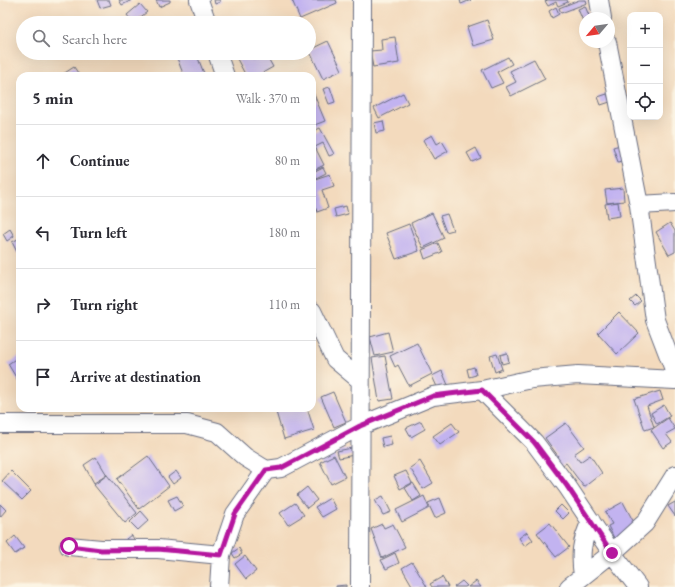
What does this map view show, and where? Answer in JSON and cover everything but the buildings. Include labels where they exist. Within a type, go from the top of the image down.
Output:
[{"type":"street","points":[[199,0],[205,16]]},
{"type":"street","points":[[360,587],[362,0]]},
{"type":"street","points":[[599,0],[601,12]]},
{"type":"street","points":[[608,48],[639,205],[655,320],[675,372]]},
{"type":"street","points":[[219,60],[224,72]]},
{"type":"street","points":[[639,205],[675,203]]},
{"type":"street","points":[[316,319],[335,359],[360,380]]},
{"type":"street","points":[[0,424],[187,424],[217,432],[245,457],[266,470],[281,468],[360,426],[433,396],[482,390],[532,378],[578,375],[675,380]]},
{"type":"street","points":[[482,390],[534,442],[567,486],[612,553],[638,587]]},
{"type":"street","points":[[219,587],[221,555],[235,514],[266,470]]},
{"type":"street","points":[[569,587],[612,553],[645,523],[675,475]]},
{"type":"street","points":[[583,576],[581,558],[582,539],[590,521]]},
{"type":"street","points":[[69,546],[101,550],[158,549],[221,555]]},
{"type":"route","points":[[69,546],[101,550],[158,549],[221,555],[235,514],[266,470],[281,468],[360,426],[433,396],[482,390],[534,442],[567,486],[612,553]]}]
